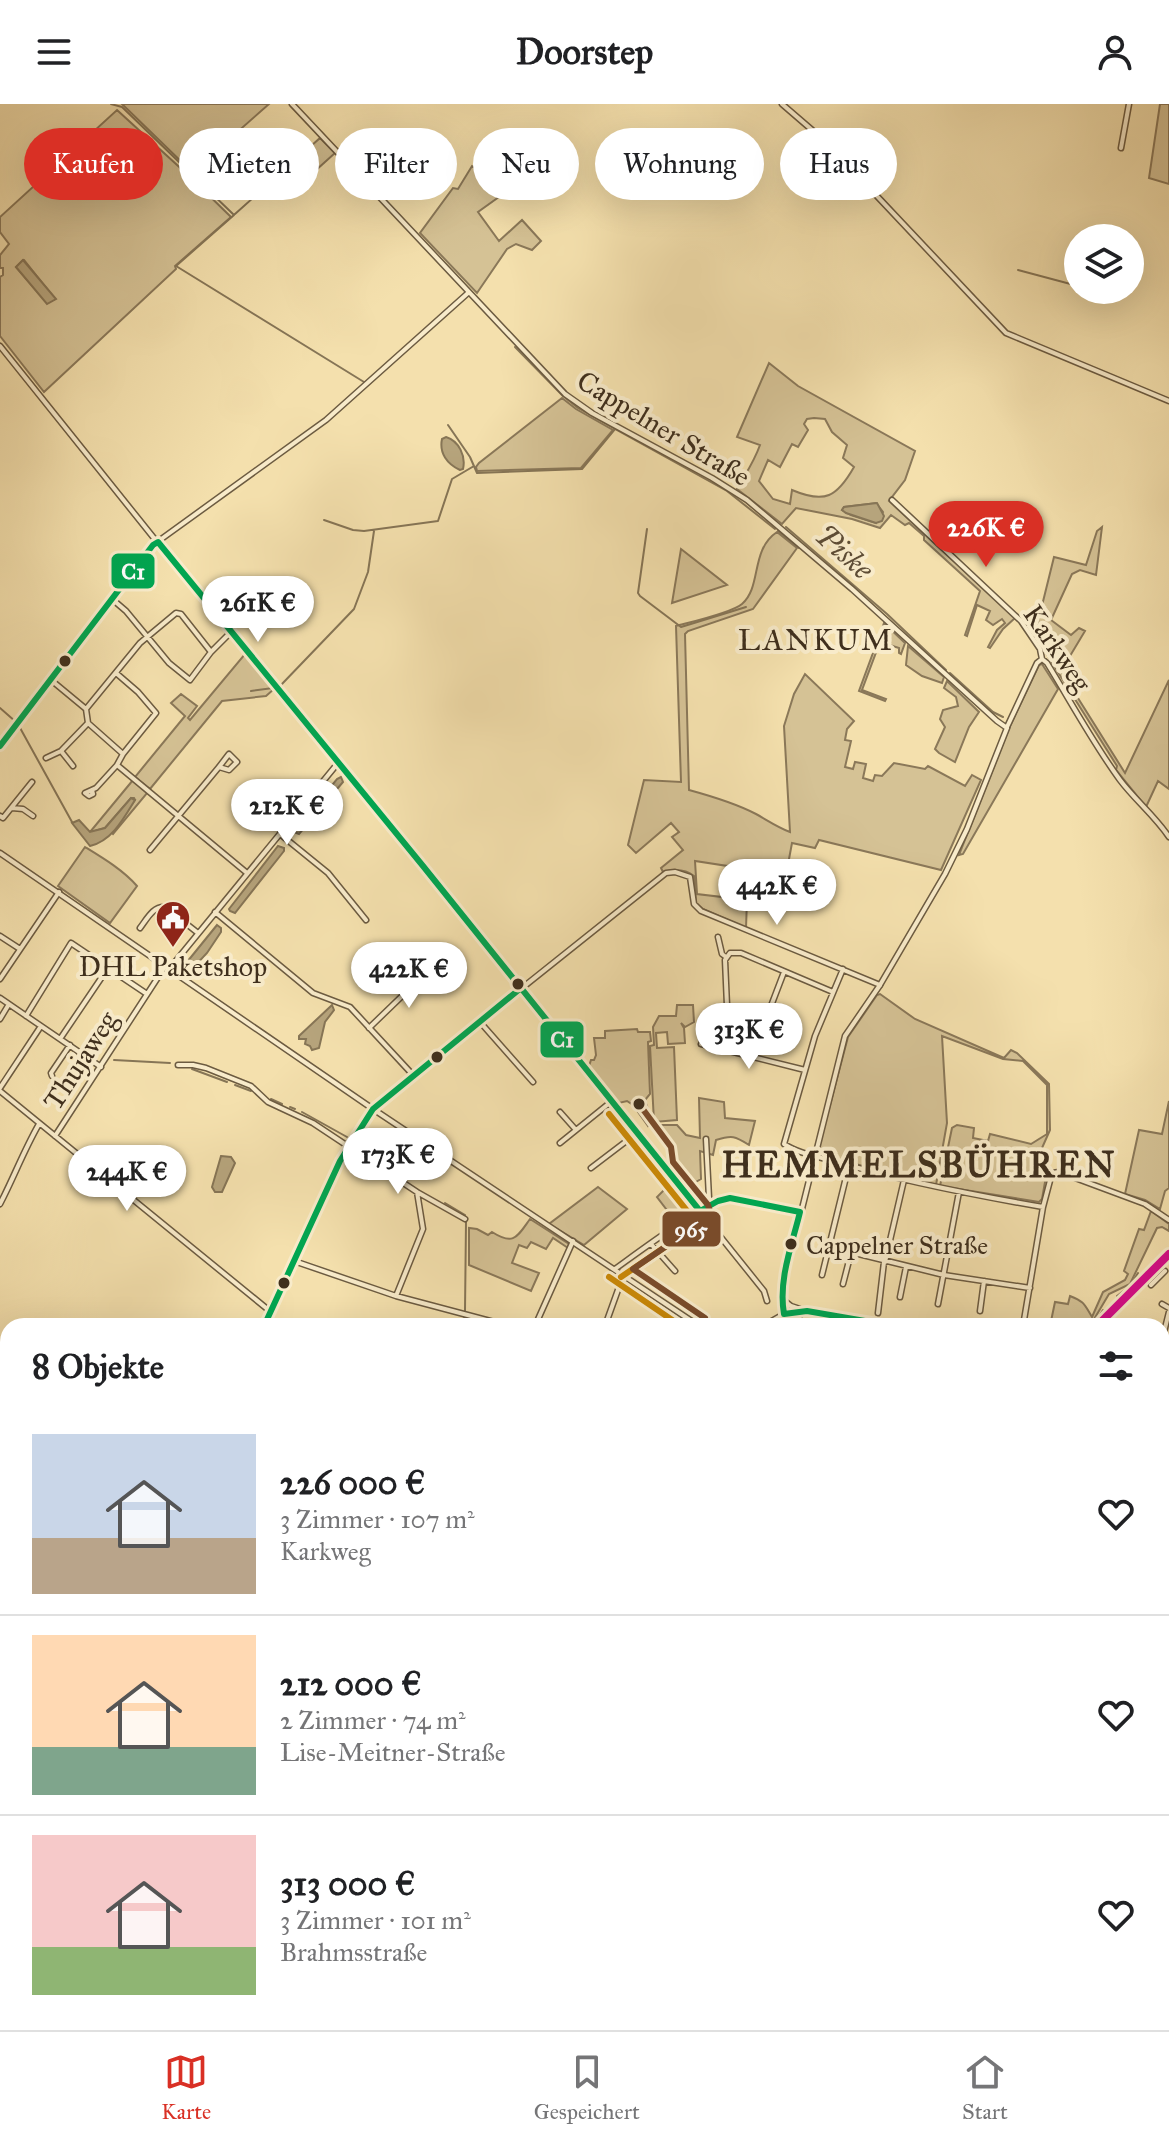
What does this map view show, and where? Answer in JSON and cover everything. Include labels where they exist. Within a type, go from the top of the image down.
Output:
[{"type":"street","name":"Cappelner Straße","points":[[292,104],[565,394],[592,413],[747,500],[1007,728]]},
{"type":"street","points":[[782,104],[826,142],[1006,333],[1169,401]]},
{"type":"street","points":[[1121,148],[1129,104]]},
{"type":"street","points":[[0,746],[153,545],[326,420],[468,293]]},
{"type":"street","points":[[0,346],[612,1101],[764,1291],[767,1301]]},
{"type":"street","name":"Karkweg","points":[[892,500],[1021,621],[1121,782],[1169,837]]},
{"type":"street","points":[[112,599],[126,611],[169,663],[190,680],[230,633]]},
{"type":"street","points":[[86,709],[137,647],[178,613],[211,652]]},
{"type":"street","points":[[788,1318],[781,1298],[783,1285],[845,1036],[880,985],[956,854],[1007,728],[1037,663],[1042,659]]},
{"type":"street","points":[[92,790],[117,765],[156,713],[116,673]]},
{"type":"street","points":[[51,680],[86,709],[88,723],[123,754]]},
{"type":"street","points":[[46,758],[61,751],[88,723]]},
{"type":"street","points":[[61,751],[73,766]]},
{"type":"street","name":"Thujaweg","points":[[55,1136],[168,966],[338,763]]},
{"type":"street","points":[[117,765],[247,873]]},
{"type":"street","points":[[150,850],[219,767]]},
{"type":"street","points":[[0,816],[3,818],[32,782]]},
{"type":"street","points":[[18,800],[23,809],[33,816]]},
{"type":"street","points":[[12,808],[23,809]]},
{"type":"street","points":[[280,834],[328,873],[366,920]]},
{"type":"street","points":[[0,853],[373,1109],[687,1318]]},
{"type":"street","points":[[268,1318],[349,1145],[373,1109],[662,875],[675,872],[687,875],[691,879],[694,904],[701,911],[880,985]]},
{"type":"street","points":[[0,979],[59,892]]},
{"type":"street","points":[[140,928],[153,910],[165,907],[198,933]]},
{"type":"street","points":[[215,912],[313,993],[350,1007],[413,1075]]},
{"type":"street","points":[[0,936],[20,949]]},
{"type":"street","points":[[718,937],[722,954],[726,957],[729,1051]]},
{"type":"street","points":[[26,1016],[71,943],[147,994]]},
{"type":"street","points":[[726,957],[735,952],[741,953],[833,992]]},
{"type":"street","points":[[60,1039],[108,968]]},
{"type":"street","points":[[843,969],[815,1036],[784,1140],[788,1147],[904,1180],[1043,1207]]},
{"type":"street","points":[[369,1028],[429,970]]},
{"type":"street","points":[[773,1011],[771,1006],[784,972]]},
{"type":"street","points":[[0,998],[101,1067]]},
{"type":"street","points":[[0,1019],[9,1004]]},
{"type":"street","points":[[480,1022],[533,1082]]},
{"type":"street","points":[[41,1026],[0,1090],[271,1312]]},
{"type":"street","points":[[701,1044],[805,1070]]},
{"type":"street","points":[[52,1076],[70,1045]]},
{"type":"street","points":[[178,1065],[206,1068],[251,1086],[268,1102],[313,1123],[417,1192],[465,1219]]},
{"type":"street","points":[[560,1143],[612,1101]]},
{"type":"street","points":[[560,1112],[576,1130]]},
{"type":"street","points":[[0,1204],[40,1124]]},
{"type":"street","points":[[591,1168],[637,1133]]},
{"type":"street","points":[[706,1139],[707,1183],[712,1204]]},
{"type":"street","points":[[822,1275],[849,1165]]},
{"type":"street","points":[[1024,1318],[1050,1176],[1057,1172],[1145,1204],[1169,1220]]},
{"type":"street","points":[[878,1313],[885,1262],[904,1180]]},
{"type":"street","points":[[396,1296],[423,1229],[417,1192]]},
{"type":"street","points":[[938,1304],[959,1192]]},
{"type":"street","points":[[615,1269],[700,1211],[730,1198],[800,1212]]},
{"type":"street","points":[[539,1318],[573,1241]]},
{"type":"street","points":[[651,1244],[675,1271]]},
{"type":"street","points":[[830,1247],[944,1275],[1030,1288]]},
{"type":"street","points":[[843,1284],[851,1253]]},
{"type":"street","points":[[294,1261],[396,1296],[479,1318]]},
{"type":"street","points":[[900,1297],[906,1267]]},
{"type":"street","points":[[1151,1285],[1168,1271]]},
{"type":"street","points":[[608,1318],[624,1275]]},
{"type":"street","points":[[980,1311],[984,1281]]},
{"type":"street","points":[[781,1298],[805,1311],[847,1318]]},
{"type":"street","points":[[1162,1304],[1169,1310]]},
{"type":"street","points":[[777,1318],[805,1311]]},
{"type":"street","points":[[799,1318],[805,1311]]},
{"type":"shaded area","points":[[122,104],[269,104],[242,128],[179,128],[179,159],[163,144],[163,128],[147,128]]},
{"type":"shaded area","points":[[1160,104],[1169,104],[1169,184],[1149,178]]},
{"type":"shaded area","points":[[117,110],[137,128],[97,128]]},
{"type":"shaded area","points":[[319,139],[335,153],[319,167]]},
{"type":"shaded area","points":[[163,152],[179,167],[179,200],[214,200],[231,217],[175,266],[176,269],[44,392],[0,336],[0,277],[3,268],[0,268],[0,255],[9,244],[0,232],[0,217],[24,195],[24,200],[163,200]],"holes":[[[24,260],[55,299],[47,303],[16,267]]]},
{"type":"shaded area","points":[[473,167],[473,200],[495,200],[478,212],[499,241],[522,220],[541,241],[532,250],[516,244],[507,249],[477,293],[420,233],[444,200],[457,200],[458,189]]},
{"type":"shaded area","points":[[23,260],[56,299],[47,304],[16,267]]},
{"type":"shaded area","points":[[769,363],[798,386],[915,451],[905,480],[889,501],[1015,618],[990,648],[997,630],[1005,623],[1002,619],[993,625],[986,620],[990,611],[977,605],[965,635],[980,591],[909,523],[905,525],[891,515],[880,528],[796,508],[782,524],[737,489],[760,445],[737,437]],"holes":[[[807,419],[825,419],[832,432],[847,445],[843,458],[854,467],[842,485],[829,495],[813,497],[792,490],[790,504],[773,499],[759,481],[768,460],[780,467],[792,444],[798,447],[808,430],[804,424]],[[876,503],[883,512],[876,523],[842,510],[844,507]]]},
{"type":"shaded area","points":[[562,398],[613,430],[581,468],[477,471],[479,463]]},
{"type":"shaded area","points":[[446,437],[455,442],[460,450],[463,469],[455,468],[445,458],[441,444]]},
{"type":"shaded area","points":[[877,503],[884,516],[882,521],[876,523],[842,510],[844,507]]},
{"type":"shaded area","points":[[1102,527],[1096,575],[1080,570],[1072,574],[1051,620],[1071,635],[1079,628],[1085,631],[1061,671],[1125,773],[1169,680],[1169,789],[1158,781],[1146,807],[1116,770],[1117,766],[1034,638],[1054,557],[1086,565],[1097,531]]},
{"type":"shaded area","points":[[777,532],[797,548],[753,609],[685,634],[689,790],[740,806],[790,832],[784,726],[794,694],[805,674],[854,721],[847,729],[845,740],[851,741],[845,767],[853,769],[855,762],[866,764],[863,778],[873,781],[875,775],[882,776],[894,763],[925,769],[928,766],[965,786],[972,775],[981,780],[941,870],[819,840],[815,848],[792,843],[786,875],[695,861],[697,894],[747,900],[746,928],[696,903],[694,876],[679,870],[663,872],[661,868],[683,850],[672,837],[679,832],[671,823],[636,853],[628,845],[644,780],[681,782],[676,626],[720,614],[742,604],[752,588],[763,548]]},
{"type":"shaded area","points":[[681,549],[727,585],[672,603]]},
{"type":"shaded area","points":[[884,623],[905,643],[901,654],[899,648],[880,642],[862,690],[885,701],[859,691]]},
{"type":"shaded area","points":[[908,646],[944,677],[942,683],[922,676],[906,665]]},
{"type":"shaded area","points":[[245,654],[274,689],[266,696],[222,701],[150,789],[135,777],[185,716],[171,703],[181,694],[197,706],[188,718],[190,720]]},
{"type":"shaded area","points":[[1042,664],[1058,689],[963,854],[959,855],[1010,726]]},
{"type":"shaded area","points":[[947,681],[979,712],[969,727],[955,762],[935,749],[945,727],[940,719],[943,710],[958,706],[956,697],[944,688]]},
{"type":"shaded area","points":[[341,777],[343,782],[299,834],[294,832],[337,779]]},
{"type":"shaded area","points":[[133,780],[148,792],[113,834],[134,798],[105,828],[90,832]]},
{"type":"shaded area","points":[[131,798],[135,800],[122,821],[98,843],[90,846],[72,823],[79,820],[90,832],[105,828]]},
{"type":"shaded area","points":[[278,846],[284,851],[235,913],[230,911],[229,909]]},
{"type":"shaded area","points":[[85,847],[137,886],[110,923],[58,886]]},
{"type":"shaded area","points":[[217,925],[221,932],[207,953],[194,967],[189,967],[187,962]]},
{"type":"shaded area","points":[[880,994],[915,1019],[1004,1058],[1011,1050],[1017,1053],[1049,1084],[1050,1130],[1038,1157],[1007,1148],[1030,1156],[1047,1171],[1039,1202],[940,1186],[952,1128],[957,1125],[974,1128],[973,1138],[988,1141],[990,1134],[1031,1144],[1047,1134],[1047,1085],[1023,1061],[1003,1059],[942,1036],[947,1123],[936,1185],[817,1154],[848,1037]]},
{"type":"shaded area","points":[[332,1005],[334,1010],[325,1022],[319,1048],[312,1050],[305,1044],[306,1039],[299,1039],[299,1036]]},
{"type":"shaded area","points":[[677,1005],[693,1005],[694,1022],[685,1027],[681,1023],[685,1043],[668,1044],[667,1032],[656,1033],[657,1048],[674,1047],[677,1120],[654,1122],[650,1046],[654,1045],[653,1027],[659,1016],[676,1016]]},
{"type":"shaded area","points":[[637,1029],[638,1032],[650,1032],[650,1094],[645,1100],[652,1122],[648,1126],[633,1105],[627,1101],[619,1103],[589,1066],[596,1055],[594,1038],[605,1038],[605,1031]]},
{"type":"shaded area","points":[[699,1098],[724,1102],[725,1118],[755,1121],[749,1145],[737,1138],[726,1137],[716,1140],[713,1155],[700,1151],[701,1179],[687,1187],[670,1161],[668,1145],[658,1132],[659,1125],[677,1125],[686,1135],[700,1138]]},
{"type":"shaded area","points":[[1169,1101],[1169,1188],[1165,1191],[1160,1209],[1125,1194],[1139,1130],[1162,1134]]},
{"type":"shaded area","points":[[221,1156],[231,1157],[235,1163],[222,1192],[215,1192],[212,1187]]},
{"type":"shaded area","points":[[672,1182],[694,1210],[676,1222],[657,1197]]},
{"type":"shaded area","points":[[598,1187],[627,1209],[584,1245],[549,1224]]},
{"type":"shaded area","points":[[1151,1211],[1169,1224],[1169,1231],[1157,1228],[1130,1284],[1109,1294],[1095,1318],[1052,1318],[1055,1302],[1068,1304],[1070,1296],[1084,1304],[1092,1317],[1103,1292],[1125,1280],[1128,1274],[1124,1271],[1139,1229],[1144,1230]]},
{"type":"shaded area","points":[[530,1219],[569,1244],[568,1248],[553,1238],[546,1249],[531,1242],[527,1248],[519,1245],[512,1263],[539,1273],[531,1291],[469,1265],[469,1228],[510,1239],[518,1235]]},
{"type":"waterway","points":[[111,104],[122,107],[234,215],[176,266],[364,382]]},
{"type":"waterway","points":[[235,214],[251,200]]},
{"type":"waterway","points":[[1018,270],[1064,282]]},
{"type":"waterway","points":[[515,347],[563,396],[615,429]]},
{"type":"waterway","points":[[448,425],[477,473],[582,469],[615,429],[727,491],[775,529]]},
{"type":"waterway","points":[[324,520],[364,531],[438,521],[452,479],[474,466]]},
{"type":"waterway","name":"Piske","points":[[786,527],[887,614],[946,670]]},
{"type":"waterway","points":[[647,529],[640,596],[681,627],[746,607]]},
{"type":"waterway","points":[[281,685],[354,609],[368,572],[374,531]]},
{"type":"waterway","points":[[778,531],[799,548]]},
{"type":"waterway","name":"Piske","points":[[950,673],[993,712],[1003,717]]},
{"type":"waterway","points":[[251,691],[273,688]]},
{"type":"waterway","points":[[0,708],[16,722]]},
{"type":"waterway","points":[[19,726],[72,822]]},
{"type":"waterway","points":[[341,763],[406,843]]},
{"type":"waterway","points":[[480,934],[514,976]]},
{"type":"waterway","points":[[114,1060],[170,1063]]},
{"type":"waterway","points":[[192,1069],[227,1082]]},
{"type":"waterway","points":[[235,1085],[251,1091]]},
{"type":"waterway","points":[[271,1099],[282,1104]]},
{"type":"waterway","points":[[290,1107],[295,1109]]},
{"type":"waterway","points":[[302,1112],[347,1137]]},
{"type":"waterway","points":[[358,1146],[399,1175]]},
{"type":"waterway","points":[[445,1203],[465,1215]]},
{"type":"waterway","points":[[465,1311],[466,1222]]},
{"type":"waterway","points":[[1117,1296],[1130,1286],[1138,1273]]},
{"type":"waterway","points":[[1098,1318],[1103,1310]]},
{"type":"transit line","name":"C1","points":[[0,746],[158,542],[700,1211]]},
{"type":"transit line","name":"C1","points":[[268,1318],[340,1161],[373,1109],[521,988]]},
{"type":"transit line","name":"965","points":[[639,1104],[671,1147],[673,1162],[710,1211],[706,1219],[633,1269],[705,1318]]},
{"type":"transit line","points":[[609,1114],[692,1217]]},
{"type":"transit line","name":"C1","points":[[700,1211],[730,1198],[800,1212]]},
{"type":"transit line","name":"C1","points":[[784,1314],[784,1275],[800,1212]]},
{"type":"transit line","points":[[621,1277],[706,1219]]},
{"type":"transit line","points":[[1105,1318],[1169,1254]]},
{"type":"transit line","points":[[609,1277],[669,1318]]},
{"type":"transit line","name":"C1","points":[[784,1314],[807,1311],[848,1318]]},
{"type":"place","name":"DHL Paketshop","points":[[173,949]]},
{"type":"place","name":"Cappelner Straße","points":[[791,1244]]},
{"type":"district","name":"LANKUM","points":[[816,640]]},
{"type":"district","name":"HEMMELSBÜHREN","points":[[919,1164]]}]
